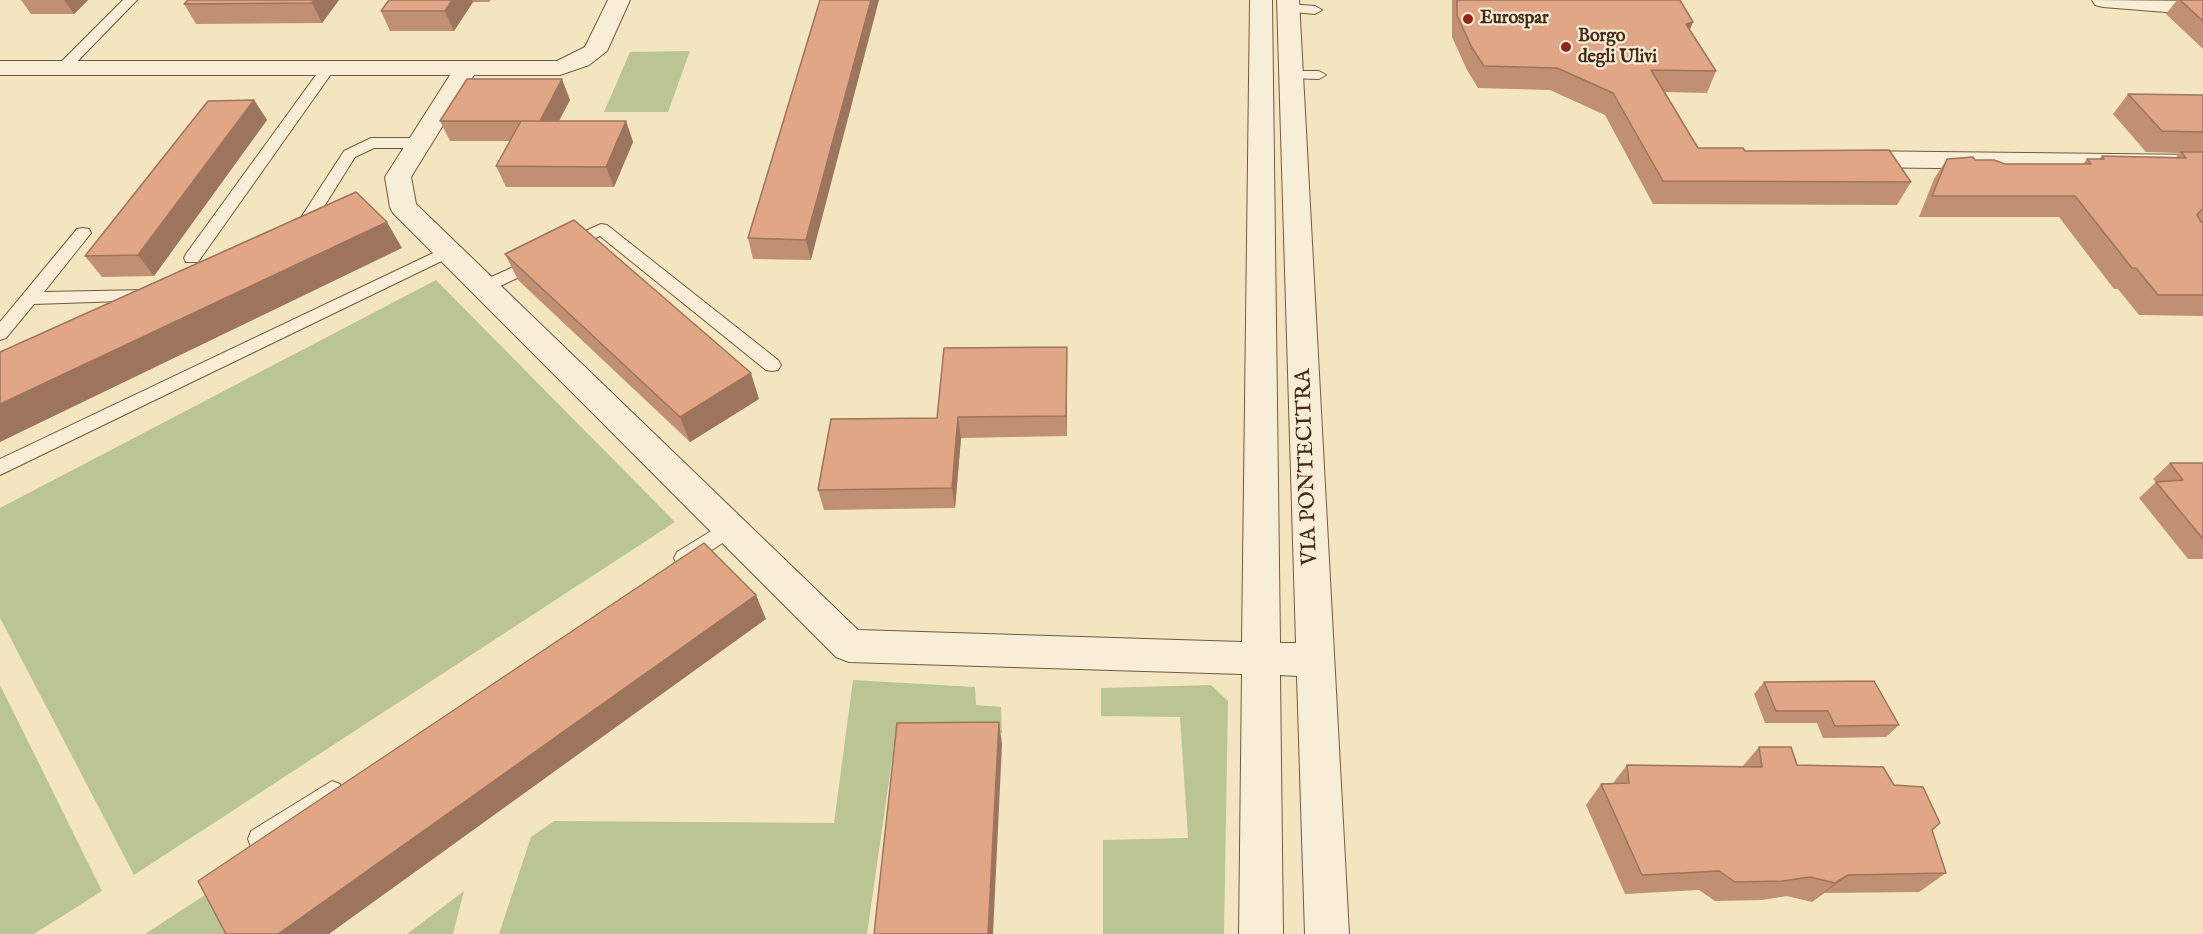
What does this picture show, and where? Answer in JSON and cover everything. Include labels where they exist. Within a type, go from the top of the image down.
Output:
[{"type":"street","points":[[0,68],[560,68],[595,51],[619,0]]},
{"type":"street","points":[[2103,0],[2203,8]]},
{"type":"street","name":"VIA PONTECITRA","points":[[1288,5],[1305,75],[1316,660],[1327,934]]},
{"type":"street","name":"VIA PONTECITRA","points":[[1261,934],[1260,659],[1288,5]]},
{"type":"street","points":[[466,67],[398,177],[403,207],[849,646],[1316,660]]},
{"type":"street","points":[[1827,159],[2203,163]]},
{"type":"lane","points":[[63,68],[130,0]]},
{"type":"lane","points":[[192,258],[329,68]]},
{"type":"lane","points":[[292,243],[350,154],[371,143],[419,143]]},
{"type":"lane","points":[[484,287],[601,229],[772,365]]},
{"type":"lane","points":[[0,334],[83,233]]},
{"type":"lane","points":[[0,468],[447,251]]},
{"type":"lane","points":[[30,298],[136,297],[159,294]]},
{"type":"lane","points":[[669,568],[729,528]]},
{"type":"lane","points":[[260,839],[350,780]]},
{"type":"green space","points":[[690,51],[668,112],[604,112],[630,52]]},
{"type":"green space","points":[[436,280],[675,522],[134,875],[0,618],[0,508]]},
{"type":"green space","points":[[853,680],[975,687],[976,705],[1001,707],[1002,733],[896,732],[867,934],[499,934],[531,837],[554,821],[834,823]]},
{"type":"green space","points":[[0,685],[102,891],[34,934],[0,934]]},
{"type":"green space","points":[[1211,685],[1228,701],[1224,934],[1103,934],[1103,840],[1188,838],[1180,717],[1101,716],[1101,688]]},
{"type":"green space","points":[[464,891],[453,934],[407,934]]},
{"type":"green space","points":[[205,895],[232,934],[145,934]]},
{"type":"building","points":[[188,0],[314,0],[312,3],[184,4]]},
{"type":"building","points":[[389,0],[452,0],[445,11],[381,11]]},
{"type":"building","points":[[820,0],[871,0],[806,240],[748,238]]},
{"type":"building","points":[[1457,0],[1680,0],[1693,22],[1686,24],[1716,71],[1651,70],[1698,148],[1743,148],[1745,151],[1889,150],[1911,182],[1663,181],[1613,93],[1557,68],[1484,66],[1472,48],[1457,15]]},
{"type":"building","points":[[2180,0],[2203,0],[2203,21]]},
{"type":"building","points":[[467,79],[562,79],[540,121],[440,121]]},
{"type":"building","points":[[2128,94],[2203,95],[2203,132],[2162,131]]},
{"type":"building","points":[[254,100],[138,255],[85,256],[208,101]]},
{"type":"building","points":[[521,121],[626,121],[606,167],[496,166]]},
{"type":"building","points":[[2181,152],[2203,152],[2203,210],[2197,215],[2203,222],[2203,295],[2158,295],[2136,268],[2132,268],[2075,196],[1932,196],[1947,159],[1973,157],[1975,160],[1994,160],[2005,164],[2091,164],[2087,159],[2104,159],[2102,156],[2186,158]]},
{"type":"building","points":[[356,192],[387,222],[0,404],[0,352]]},
{"type":"building","points":[[574,220],[751,373],[680,417],[505,254]]},
{"type":"building","points":[[1067,347],[1066,416],[958,417],[952,488],[818,490],[831,419],[937,418],[944,348]]},
{"type":"building","points":[[2170,463],[2203,463],[2203,539],[2156,482],[2183,480]]},
{"type":"building","points":[[704,543],[756,595],[278,934],[226,934],[198,881]]},
{"type":"building","points":[[1874,681],[1899,725],[1835,726],[1828,711],[1776,711],[1764,682]]},
{"type":"building","points":[[999,722],[988,934],[874,934],[897,723]]},
{"type":"building","points":[[1759,747],[1791,747],[1797,765],[1883,767],[1894,785],[1923,787],[1940,823],[1932,830],[1946,873],[1848,875],[1835,883],[1810,877],[1783,881],[1735,882],[1719,871],[1642,875],[1601,784],[1629,783],[1627,765],[1762,767]]},
{"type":"place","name":"Eurospar","points":[[1468,19]]},
{"type":"place","name":"Borgo degli Ulivi","points":[[1566,47]]}]
